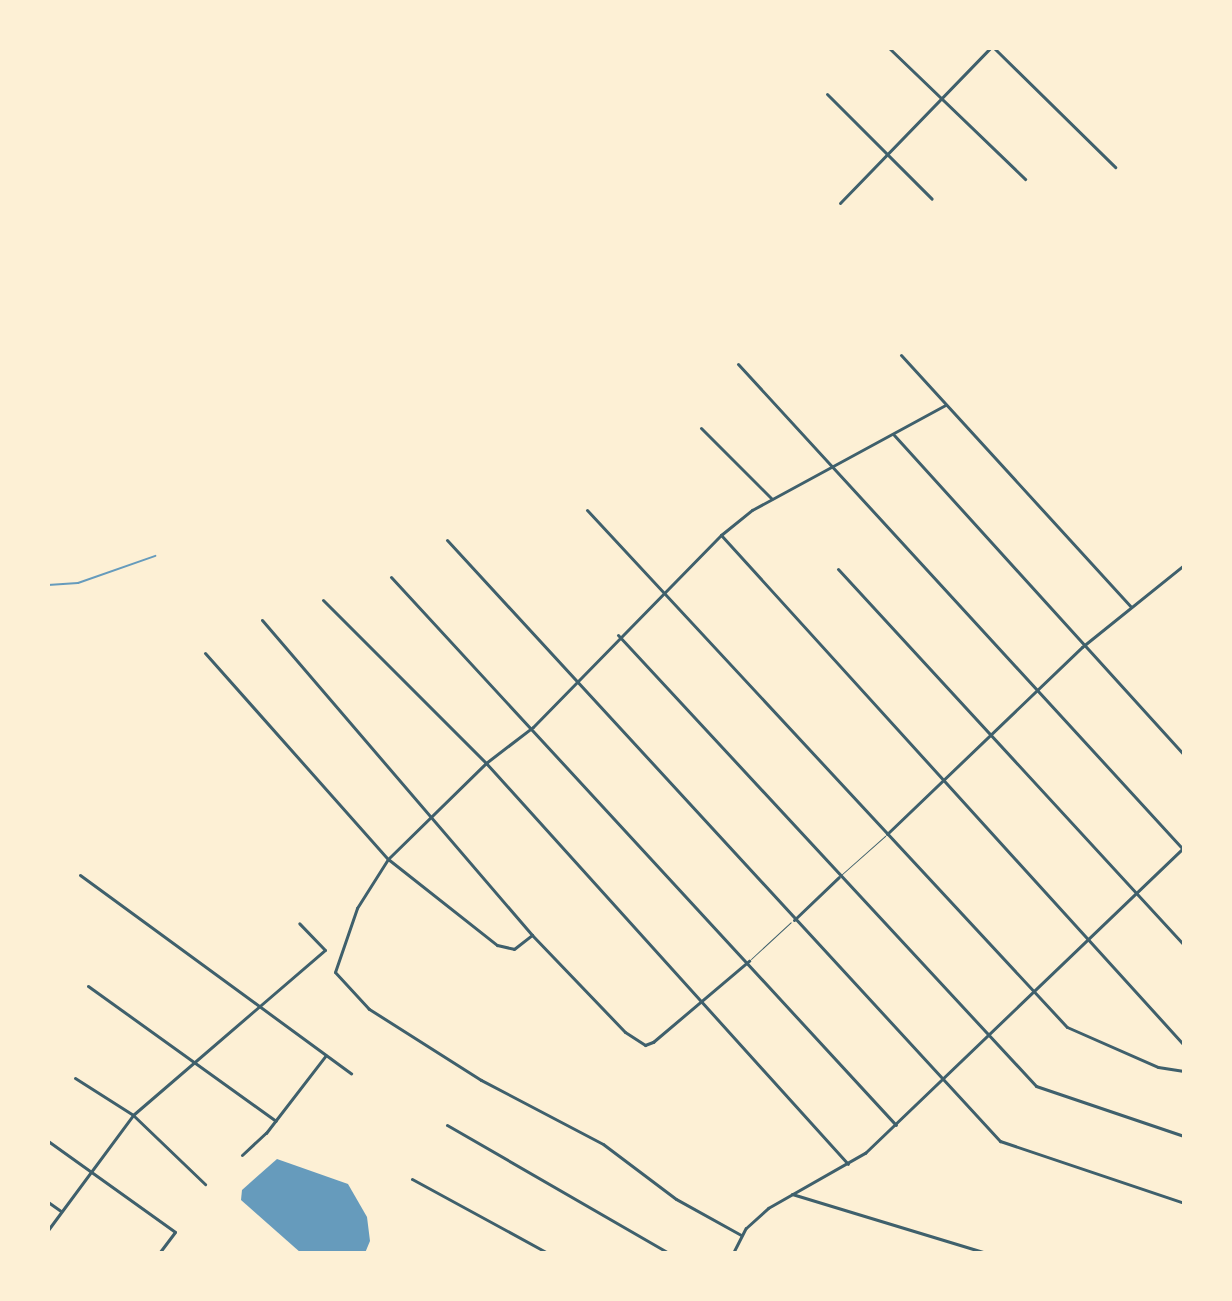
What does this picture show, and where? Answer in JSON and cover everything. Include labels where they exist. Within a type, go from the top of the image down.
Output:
[{"type":"street","points":[[889,48],[1025,179]]},
{"type":"street","points":[[840,203],[992,48],[1115,167]]},
{"type":"street","points":[[827,94],[932,199]]},
{"type":"street","points":[[901,355],[1131,607]]},
{"type":"street","points":[[733,1253],[741,1235],[792,1194],[848,1164],[896,1125],[1183,848],[738,364]]},
{"type":"street","points":[[741,1235],[676,1199],[603,1144],[481,1080],[369,1009],[335,972],[357,908],[388,859],[486,763],[533,727],[618,635],[721,535],[772,499],[945,405]]},
{"type":"street","points":[[701,428],[772,499]]},
{"type":"street","points":[[894,435],[1082,647],[1184,755]]},
{"type":"street","points":[[587,510],[1067,1027],[1158,1067],[1184,1071]]},
{"type":"street","points":[[721,535],[1184,1045]]},
{"type":"street","points":[[447,540],[941,1081],[1000,1141],[1184,1203]]},
{"type":"street","points":[[887,834],[942,776],[1082,647],[1184,565]]},
{"type":"street","points":[[838,569],[1184,945]]},
{"type":"street","points":[[391,577],[749,961],[896,1125]]},
{"type":"street","points":[[323,600],[486,763],[699,1004],[848,1164]]},
{"type":"street","points":[[262,620],[600,1011],[645,1045],[749,961]]},
{"type":"street","points":[[618,635],[839,877],[1036,1086],[1184,1136]]},
{"type":"street","points":[[205,653],[388,859],[497,945],[514,949],[532,935]]},
{"type":"street","points":[[80,875],[351,1073]]},
{"type":"street","points":[[794,920],[839,877]]},
{"type":"street","points":[[48,1230],[133,1115],[325,950],[299,923]]},
{"type":"street","points":[[88,986],[276,1121]]},
{"type":"street","points":[[242,1155],[276,1121],[326,1055]]},
{"type":"street","points":[[75,1078],[133,1115],[205,1184]]},
{"type":"street","points":[[447,1125],[669,1253]]},
{"type":"street","points":[[48,1141],[175,1232],[159,1253]]},
{"type":"street","points":[[412,1179],[548,1253]]},
{"type":"street","points":[[792,1194],[986,1253]]},
{"type":"street","points":[[48,1202],[61,1211]]},
{"type":"lane","points":[[839,877],[887,834]]},
{"type":"lane","points":[[749,961],[794,920]]},
{"type":"water","points":[[277,1159],[348,1184],[367,1217],[370,1241],[365,1253],[301,1253],[241,1200],[242,1190]]},
{"type":"waterway","points":[[48,585],[78,583],[155,556]]}]
